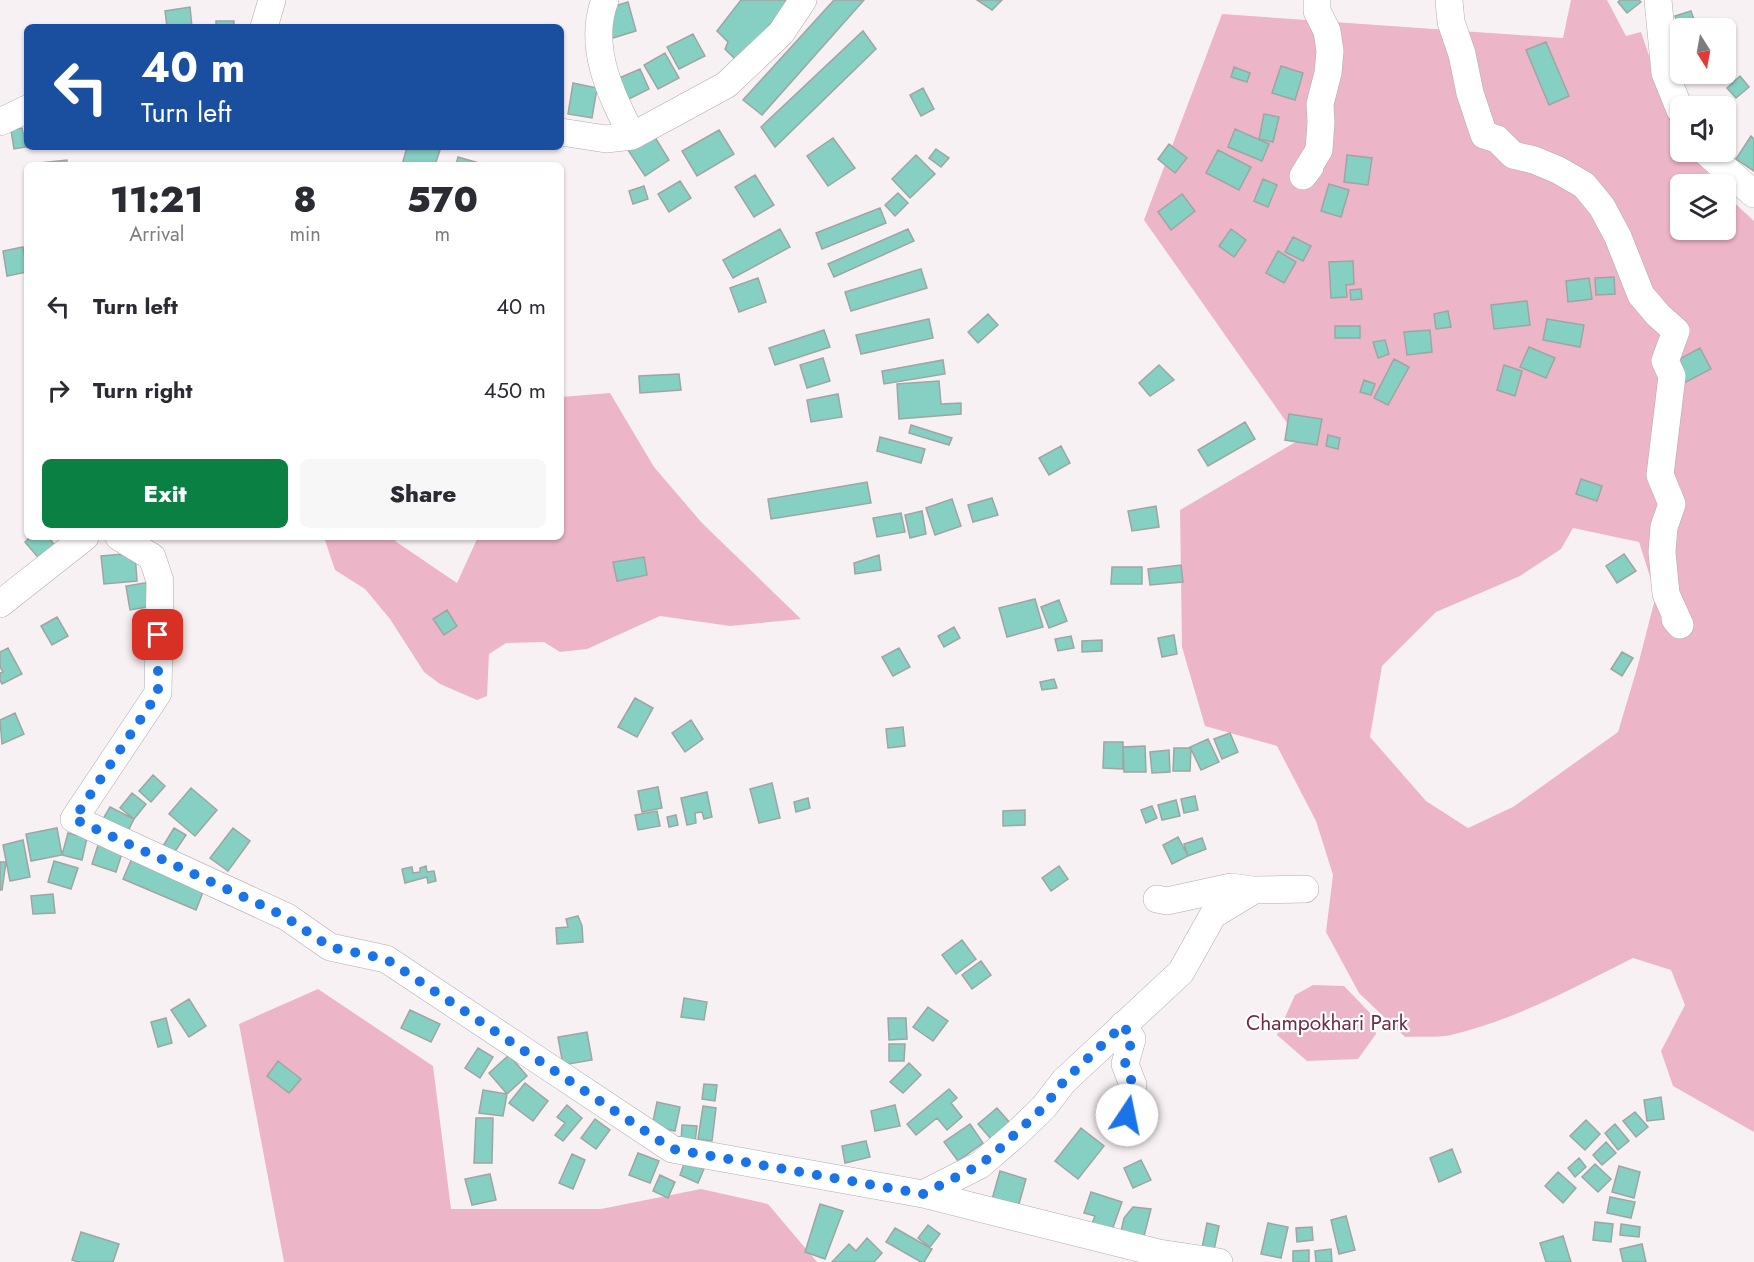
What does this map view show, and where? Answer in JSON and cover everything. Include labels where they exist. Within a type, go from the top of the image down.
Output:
[{"type":"street","points":[[265,24],[272,0]]},
{"type":"street","points":[[606,0],[599,16],[598,41],[605,74],[632,136]]},
{"type":"street","points":[[564,132],[606,139],[632,136],[726,85],[781,33],[803,0]]},
{"type":"street","points":[[1310,167],[1303,176],[1319,150],[1322,122],[1320,104],[1328,73],[1330,51],[1327,31],[1317,10],[1317,0]]},
{"type":"street","points":[[1449,0],[1452,22],[1462,54],[1470,93],[1484,135],[1497,139],[1513,155],[1534,160],[1558,170],[1584,186],[1602,207],[1618,237],[1641,295],[1676,331],[1665,361],[1672,376],[1660,475],[1672,504],[1664,526],[1662,552],[1666,594],[1680,625],[1676,619]]},
{"type":"street","points":[[1658,0],[1665,72],[1674,96]]},
{"type":"street","points":[[0,122],[24,110]]},
{"type":"street","points":[[1717,162],[1754,194]]},
{"type":"street","points":[[0,604],[81,540]]},
{"type":"street","points":[[124,540],[152,557],[160,581],[158,693],[74,819],[278,913],[330,947],[386,959],[672,1149],[923,1194],[1159,1253],[1219,1262]]},
{"type":"street","points":[[1157,899],[1167,901],[1231,887],[1254,890],[1305,889]]},
{"type":"street","points":[[923,1194],[980,1165],[996,1152],[1044,1107],[1064,1081],[1181,972],[1213,915],[1254,890]]},
{"type":"street","points":[[1123,1025],[1132,1039],[1125,1064],[1133,1085],[1127,1115]]},
{"type":"green space","points":[[1571,0],[1607,0],[1626,36],[1641,32],[1670,118],[1670,162],[1699,162],[1709,174],[1670,174],[1670,240],[1736,240],[1736,204],[1754,221],[1754,1132],[1673,1086],[1661,1051],[1685,1005],[1671,970],[1633,958],[1544,1002],[1475,1029],[1451,1035],[1405,1037],[1359,993],[1326,932],[1333,875],[1316,821],[1277,746],[1205,726],[1182,647],[1180,510],[1299,440],[1144,220],[1222,14],[1563,38]],"holes":[[[1573,528],[1639,542],[1656,595],[1618,732],[1513,807],[1468,828],[1426,801],[1370,737],[1382,666],[1436,612],[1520,576],[1561,549]]]},
{"type":"green space","points":[[610,393],[654,467],[702,523],[801,619],[730,626],[660,616],[587,649],[560,652],[544,642],[506,643],[489,654],[487,696],[477,700],[440,684],[424,672],[390,619],[365,589],[335,570],[325,540],[395,540],[457,583],[477,540],[564,540],[564,397]]},
{"type":"green space","name":"Champokhari Park","points":[[1313,985],[1344,986],[1372,1015],[1376,1034],[1358,1059],[1307,1061],[1277,1035],[1295,995]]},
{"type":"green space","points":[[318,989],[433,1066],[451,1209],[601,1209],[701,1189],[768,1204],[817,1262],[284,1262],[239,1024]]},
{"type":"building","points":[[741,0],[791,0],[738,62],[725,49],[728,42],[717,31]]},
{"type":"building","points":[[834,0],[864,0],[762,115],[743,100]]},
{"type":"building","points":[[977,0],[1002,0],[992,10]]},
{"type":"building","points":[[1620,0],[1639,0],[1641,2],[1627,13],[1618,2]]},
{"type":"building","points":[[628,2],[636,31],[613,38],[605,9]]},
{"type":"building","points":[[190,7],[192,24],[167,24],[165,11]]},
{"type":"building","points":[[1691,11],[1693,18],[1676,18],[1675,16]]},
{"type":"building","points":[[216,21],[234,21],[234,24],[216,24]]},
{"type":"building","points":[[863,31],[876,49],[775,147],[761,127]]},
{"type":"building","points":[[693,34],[705,56],[679,69],[667,47]]},
{"type":"building","points":[[1546,42],[1569,96],[1549,105],[1526,50]]},
{"type":"building","points":[[665,53],[679,78],[658,89],[644,65]]},
{"type":"building","points":[[1281,66],[1303,73],[1295,100],[1272,93]]},
{"type":"building","points":[[1234,67],[1250,73],[1247,82],[1231,77]]},
{"type":"building","points":[[640,69],[649,89],[627,100],[617,79]]},
{"type":"building","points":[[1740,76],[1749,87],[1736,98],[1727,88],[1731,84],[1736,84],[1736,80]]},
{"type":"building","points":[[573,83],[597,88],[592,118],[568,114]]},
{"type":"building","points":[[923,88],[934,109],[921,116],[910,95]]},
{"type":"building","points":[[1264,114],[1279,117],[1273,142],[1259,139]]},
{"type":"building","points":[[22,128],[24,147],[14,149],[11,130]]},
{"type":"building","points":[[1235,129],[1269,144],[1262,161],[1228,147]]},
{"type":"building","points":[[719,130],[734,154],[697,176],[682,151]]},
{"type":"building","points":[[653,134],[669,160],[645,176],[628,150]]},
{"type":"building","points":[[1751,136],[1754,139],[1754,171],[1736,159]]},
{"type":"building","points":[[833,138],[855,168],[828,186],[807,156]]},
{"type":"building","points":[[1169,144],[1187,158],[1175,173],[1158,159]]},
{"type":"building","points":[[936,149],[949,158],[941,167],[929,158]]},
{"type":"building","points":[[406,150],[440,150],[436,162],[403,162]]},
{"type":"building","points":[[1218,150],[1251,167],[1239,190],[1206,173]]},
{"type":"building","points":[[916,155],[935,174],[910,198],[892,179]]},
{"type":"building","points":[[1347,155],[1372,158],[1368,185],[1344,182]]},
{"type":"building","points":[[458,157],[476,162],[457,162]]},
{"type":"building","points":[[755,175],[774,205],[754,217],[735,187]]},
{"type":"building","points":[[1263,179],[1277,185],[1268,207],[1254,201]]},
{"type":"building","points":[[680,181],[691,198],[669,212],[658,194]]},
{"type":"building","points":[[1329,184],[1349,190],[1341,217],[1321,211]]},
{"type":"building","points":[[644,186],[648,199],[633,204],[629,191]]},
{"type":"building","points":[[898,193],[908,203],[895,216],[885,205]]},
{"type":"building","points":[[1182,194],[1195,211],[1171,230],[1158,212]]},
{"type":"building","points":[[880,208],[886,223],[822,249],[816,233]]},
{"type":"building","points":[[780,229],[790,247],[733,278],[723,260]]},
{"type":"building","points":[[908,229],[914,241],[834,277],[828,264]]},
{"type":"building","points":[[1231,229],[1246,240],[1234,257],[1219,246]]},
{"type":"building","points":[[1293,237],[1311,246],[1303,261],[1285,252]]},
{"type":"building","points":[[23,247],[24,273],[7,276],[3,251]]},
{"type":"building","points":[[1278,251],[1296,262],[1284,283],[1266,273]]},
{"type":"building","points":[[1353,261],[1354,284],[1346,285],[1347,297],[1331,298],[1329,262]]},
{"type":"building","points":[[921,269],[927,288],[851,311],[845,292]]},
{"type":"building","points":[[1614,277],[1615,294],[1596,295],[1595,278]]},
{"type":"building","points":[[758,278],[766,302],[739,312],[730,288]]},
{"type":"building","points":[[1589,278],[1592,299],[1568,302],[1566,281]]},
{"type":"building","points":[[1361,289],[1362,299],[1351,300],[1350,290]]},
{"type":"building","points":[[1527,301],[1530,325],[1494,329],[1491,305]]},
{"type":"building","points":[[1448,311],[1451,327],[1436,329],[1434,314]]},
{"type":"building","points":[[988,314],[998,325],[978,343],[968,332]]},
{"type":"building","points":[[929,319],[933,338],[861,354],[856,335]]},
{"type":"building","points":[[1547,319],[1584,325],[1580,347],[1543,340]]},
{"type":"building","points":[[1335,326],[1360,326],[1360,338],[1335,338]]},
{"type":"building","points":[[824,330],[830,347],[775,365],[769,348]]},
{"type":"building","points":[[1430,330],[1432,352],[1407,355],[1404,332]]},
{"type":"building","points":[[1385,340],[1389,354],[1378,358],[1373,342]]},
{"type":"building","points":[[1529,347],[1555,358],[1546,378],[1520,367]]},
{"type":"building","points":[[1700,348],[1711,369],[1682,384],[1672,363]]},
{"type":"building","points":[[823,358],[830,381],[807,388],[800,365]]},
{"type":"building","points":[[1394,359],[1409,367],[1388,405],[1374,398]]},
{"type":"building","points":[[943,360],[945,374],[884,384],[882,371]]},
{"type":"building","points":[[1159,365],[1174,380],[1150,396],[1139,383]]},
{"type":"building","points":[[1504,365],[1522,371],[1515,396],[1497,390]]},
{"type":"building","points":[[679,374],[681,390],[640,393],[639,376]]},
{"type":"building","points":[[1364,380],[1375,384],[1371,395],[1360,392]]},
{"type":"building","points":[[939,381],[941,404],[961,403],[961,414],[899,419],[897,384]]},
{"type":"building","points":[[838,394],[842,417],[811,422],[807,400]]},
{"type":"building","points":[[1289,414],[1322,419],[1317,445],[1285,440]]},
{"type":"building","points":[[1245,422],[1255,439],[1208,466],[1198,450]]},
{"type":"building","points":[[911,425],[952,438],[949,445],[909,433]]},
{"type":"building","points":[[1328,435],[1340,438],[1338,449],[1326,446]]},
{"type":"building","points":[[880,437],[925,449],[921,463],[877,451]]},
{"type":"building","points":[[1061,446],[1070,463],[1049,475],[1039,458]]},
{"type":"building","points":[[1581,479],[1602,486],[1597,501],[1576,494]]},
{"type":"building","points":[[867,482],[871,503],[771,519],[768,499]]},
{"type":"building","points":[[992,498],[998,515],[973,522],[968,505]]},
{"type":"building","points":[[952,499],[961,526],[935,535],[926,508]]},
{"type":"building","points":[[1156,506],[1159,527],[1132,531],[1128,511]]},
{"type":"building","points":[[922,511],[926,534],[910,538],[905,515]]},
{"type":"building","points":[[901,513],[905,532],[877,537],[873,518]]},
{"type":"building","points":[[27,540],[50,540],[57,548],[42,562],[25,542]]},
{"type":"building","points":[[135,553],[137,581],[104,584],[101,556]]},
{"type":"building","points":[[1624,554],[1636,571],[1617,583],[1606,566]]},
{"type":"building","points":[[879,555],[881,570],[855,574],[854,563]]},
{"type":"building","points":[[644,557],[647,575],[617,581],[613,562]]},
{"type":"building","points":[[1181,565],[1183,582],[1150,585],[1148,569]]},
{"type":"building","points":[[1112,567],[1142,567],[1142,584],[1111,584]]},
{"type":"building","points":[[150,582],[154,606],[130,610],[126,586]]},
{"type":"building","points":[[1035,599],[1043,627],[1007,637],[999,608]]},
{"type":"building","points":[[1059,600],[1067,621],[1049,628],[1041,607]]},
{"type":"building","points":[[447,610],[457,626],[444,635],[433,619]]},
{"type":"building","points":[[57,617],[68,636],[52,645],[41,626]]},
{"type":"building","points":[[954,627],[960,638],[944,647],[938,636]]},
{"type":"building","points":[[1174,635],[1177,654],[1162,657],[1158,638]]},
{"type":"building","points":[[1071,636],[1074,648],[1058,651],[1055,639]]},
{"type":"building","points":[[1102,640],[1102,651],[1082,652],[1082,641]]},
{"type":"building","points":[[8,648],[22,674],[2,684],[0,652]]},
{"type":"building","points":[[899,648],[910,667],[893,676],[882,657]]},
{"type":"building","points":[[1622,652],[1633,658],[1622,676],[1611,669]]},
{"type":"building","points":[[1054,679],[1057,688],[1042,690],[1040,682]]},
{"type":"building","points":[[635,698],[653,708],[637,737],[618,727]]},
{"type":"building","points":[[15,713],[24,734],[2,744],[0,720]]},
{"type":"building","points":[[691,720],[703,739],[685,752],[672,733]]},
{"type":"building","points":[[903,727],[905,746],[888,748],[886,729]]},
{"type":"building","points":[[1230,733],[1238,752],[1222,759],[1214,739]]},
{"type":"building","points":[[1208,739],[1219,762],[1201,770],[1190,747]]},
{"type":"building","points":[[1104,742],[1123,742],[1123,769],[1103,768]]},
{"type":"building","points":[[1145,746],[1146,772],[1124,772],[1123,747]]},
{"type":"building","points":[[1174,748],[1191,748],[1190,771],[1173,771]]},
{"type":"building","points":[[1169,750],[1170,772],[1152,773],[1150,752]]},
{"type":"building","points":[[153,775],[165,786],[151,802],[139,791]]},
{"type":"building","points":[[772,783],[780,818],[759,823],[750,789]]},
{"type":"building","points":[[658,787],[662,808],[642,812],[638,791]]},
{"type":"building","points":[[191,788],[217,810],[195,836],[169,814]]},
{"type":"building","points":[[707,792],[712,817],[704,819],[702,812],[695,813],[696,823],[687,825],[681,798]]},
{"type":"building","points":[[132,793],[146,804],[134,819],[120,808]]},
{"type":"building","points":[[1195,796],[1198,810],[1184,813],[1181,799]]},
{"type":"building","points":[[808,798],[810,808],[796,812],[794,802]]},
{"type":"building","points":[[1176,800],[1180,816],[1162,820],[1158,805]]},
{"type":"building","points":[[1152,806],[1157,818],[1146,823],[1141,810]]},
{"type":"building","points":[[110,807],[134,819],[128,831],[103,819]]},
{"type":"building","points":[[1025,810],[1025,825],[1003,826],[1003,811]]},
{"type":"building","points":[[657,811],[660,826],[638,830],[635,815]]},
{"type":"building","points":[[676,815],[678,825],[669,827],[667,817]]},
{"type":"building","points":[[57,828],[62,855],[31,861],[26,834]]},
{"type":"building","points":[[174,828],[186,835],[174,853],[163,846]]},
{"type":"building","points":[[233,828],[250,841],[228,871],[210,858]]},
{"type":"building","points":[[68,833],[87,838],[82,860],[62,855]]},
{"type":"building","points":[[1178,837],[1188,856],[1172,864],[1163,845]]},
{"type":"building","points":[[1202,838],[1206,849],[1188,856],[1184,844]]},
{"type":"building","points":[[100,839],[124,847],[116,872],[92,864]]},
{"type":"building","points":[[23,840],[30,877],[10,881],[3,845]]},
{"type":"building","points":[[133,856],[205,887],[196,910],[123,879]]},
{"type":"building","points":[[54,861],[78,868],[71,889],[48,882]]},
{"type":"building","points":[[0,862],[6,862],[2,890],[0,890]]},
{"type":"building","points":[[426,866],[427,872],[434,871],[436,881],[428,883],[427,877],[405,883],[402,869],[412,867],[413,873],[420,872],[420,868]]},
{"type":"building","points":[[1059,866],[1068,879],[1051,891],[1042,878]]},
{"type":"building","points":[[53,894],[55,913],[33,914],[31,896]]},
{"type":"building","points":[[578,916],[582,926],[583,942],[557,944],[556,928],[568,927],[566,919]]},
{"type":"building","points":[[962,940],[976,959],[956,974],[942,955]]},
{"type":"building","points":[[981,961],[991,975],[972,989],[962,975]]},
{"type":"building","points":[[684,998],[707,1002],[704,1020],[681,1017]]},
{"type":"building","points":[[189,999],[206,1026],[189,1037],[171,1010]]},
{"type":"building","points":[[928,1007],[948,1021],[933,1041],[913,1027]]},
{"type":"building","points":[[410,1010],[440,1024],[431,1042],[401,1028]]},
{"type":"building","points":[[166,1018],[172,1043],[158,1047],[151,1022]]},
{"type":"building","points":[[888,1018],[906,1018],[907,1039],[889,1040]]},
{"type":"building","points":[[587,1032],[592,1060],[563,1065],[558,1037]]},
{"type":"building","points":[[889,1044],[905,1044],[904,1061],[889,1061]]},
{"type":"building","points":[[478,1048],[493,1057],[480,1078],[465,1068]]},
{"type":"building","points":[[509,1055],[527,1076],[507,1094],[489,1073]]},
{"type":"building","points":[[278,1061],[301,1079],[289,1093],[267,1076]]},
{"type":"building","points":[[909,1063],[921,1075],[903,1093],[890,1082]]},
{"type":"building","points":[[525,1083],[548,1101],[533,1121],[509,1103]]},
{"type":"building","points":[[704,1084],[717,1085],[715,1101],[702,1099]]},
{"type":"building","points":[[949,1089],[957,1098],[951,1103],[962,1117],[947,1130],[937,1118],[916,1135],[907,1124]]},
{"type":"building","points":[[483,1090],[507,1094],[503,1116],[479,1113]]},
{"type":"building","points":[[1661,1097],[1664,1119],[1647,1121],[1644,1100]]},
{"type":"building","points":[[657,1102],[680,1107],[675,1131],[652,1126]]},
{"type":"building","points":[[567,1105],[582,1118],[563,1141],[555,1135],[565,1123],[557,1117]]},
{"type":"building","points":[[895,1105],[900,1126],[875,1131],[871,1111]]},
{"type":"building","points":[[703,1106],[716,1108],[712,1141],[698,1139]]},
{"type":"building","points":[[997,1108],[1010,1123],[991,1139],[978,1124]]},
{"type":"building","points":[[1635,1112],[1648,1127],[1636,1137],[1623,1121]]},
{"type":"building","points":[[476,1118],[493,1118],[492,1163],[474,1163]]},
{"type":"building","points":[[595,1119],[610,1130],[596,1149],[581,1138]]},
{"type":"building","points":[[1586,1120],[1600,1134],[1585,1150],[1570,1136]]},
{"type":"building","points":[[970,1124],[983,1143],[958,1161],[944,1142]]},
{"type":"building","points":[[1615,1124],[1629,1141],[1618,1150],[1605,1133]]},
{"type":"building","points":[[682,1125],[697,1126],[695,1143],[681,1142]]},
{"type":"building","points":[[1081,1128],[1104,1146],[1078,1179],[1055,1161]]},
{"type":"building","points":[[866,1141],[870,1157],[845,1163],[842,1146]]},
{"type":"building","points":[[1606,1142],[1616,1153],[1602,1165],[1593,1155]]},
{"type":"building","points":[[1452,1149],[1461,1172],[1439,1182],[1430,1158]]},
{"type":"building","points":[[638,1153],[659,1161],[650,1183],[629,1175]]},
{"type":"building","points":[[572,1154],[585,1160],[573,1189],[559,1183]]},
{"type":"building","points":[[1579,1158],[1586,1167],[1575,1177],[1568,1168]]},
{"type":"building","points":[[1141,1160],[1151,1180],[1133,1188],[1124,1168]]},
{"type":"building","points":[[685,1161],[704,1169],[698,1183],[680,1175]]},
{"type":"building","points":[[1595,1164],[1611,1179],[1598,1192],[1582,1177]]},
{"type":"building","points":[[1619,1166],[1640,1172],[1634,1198],[1612,1192]]},
{"type":"building","points":[[1000,1171],[1026,1179],[1017,1211],[991,1203]]},
{"type":"building","points":[[1558,1172],[1576,1188],[1563,1203],[1545,1186]]},
{"type":"building","points":[[490,1174],[496,1200],[472,1205],[465,1179]]},
{"type":"building","points":[[660,1175],[675,1182],[668,1198],[653,1191]]},
{"type":"building","points":[[1091,1192],[1122,1202],[1111,1233],[1091,1226],[1095,1216],[1084,1213]]},
{"type":"building","points":[[1610,1197],[1635,1202],[1631,1218],[1607,1213]]},
{"type":"building","points":[[820,1204],[843,1211],[825,1259],[805,1252]]},
{"type":"building","points":[[1133,1207],[1151,1209],[1143,1240],[1120,1236],[1124,1218]]},
{"type":"building","points":[[1346,1216],[1355,1250],[1339,1254],[1331,1220]]},
{"type":"building","points":[[1595,1222],[1613,1224],[1611,1242],[1593,1240]]},
{"type":"building","points":[[1207,1223],[1219,1226],[1213,1255],[1201,1253]]},
{"type":"building","points":[[1268,1223],[1288,1227],[1281,1258],[1261,1254]]},
{"type":"building","points":[[1621,1224],[1640,1227],[1639,1237],[1620,1235]]},
{"type":"building","points":[[928,1225],[940,1234],[930,1247],[918,1238]]},
{"type":"building","points":[[1312,1227],[1313,1240],[1297,1242],[1296,1228]]},
{"type":"building","points":[[895,1228],[932,1249],[924,1262],[886,1242]]},
{"type":"building","points":[[81,1232],[119,1244],[113,1262],[72,1260]]},
{"type":"building","points":[[1563,1236],[1571,1262],[1546,1262],[1540,1243]]},
{"type":"building","points":[[867,1238],[882,1253],[874,1262],[832,1262],[849,1244],[856,1251]]},
{"type":"building","points":[[1642,1244],[1646,1262],[1623,1262],[1620,1249]]},
{"type":"building","points":[[1331,1249],[1332,1262],[1316,1262],[1315,1251]]},
{"type":"building","points":[[1309,1250],[1309,1262],[1293,1262],[1293,1251]]},
{"type":"route","points":[[158,635],[158,693],[74,819],[270,909],[330,947],[386,959],[672,1149],[923,1194],[980,1165],[996,1152],[1044,1107],[1064,1081],[1123,1025],[1132,1039],[1125,1064],[1133,1085],[1127,1115]]}]
